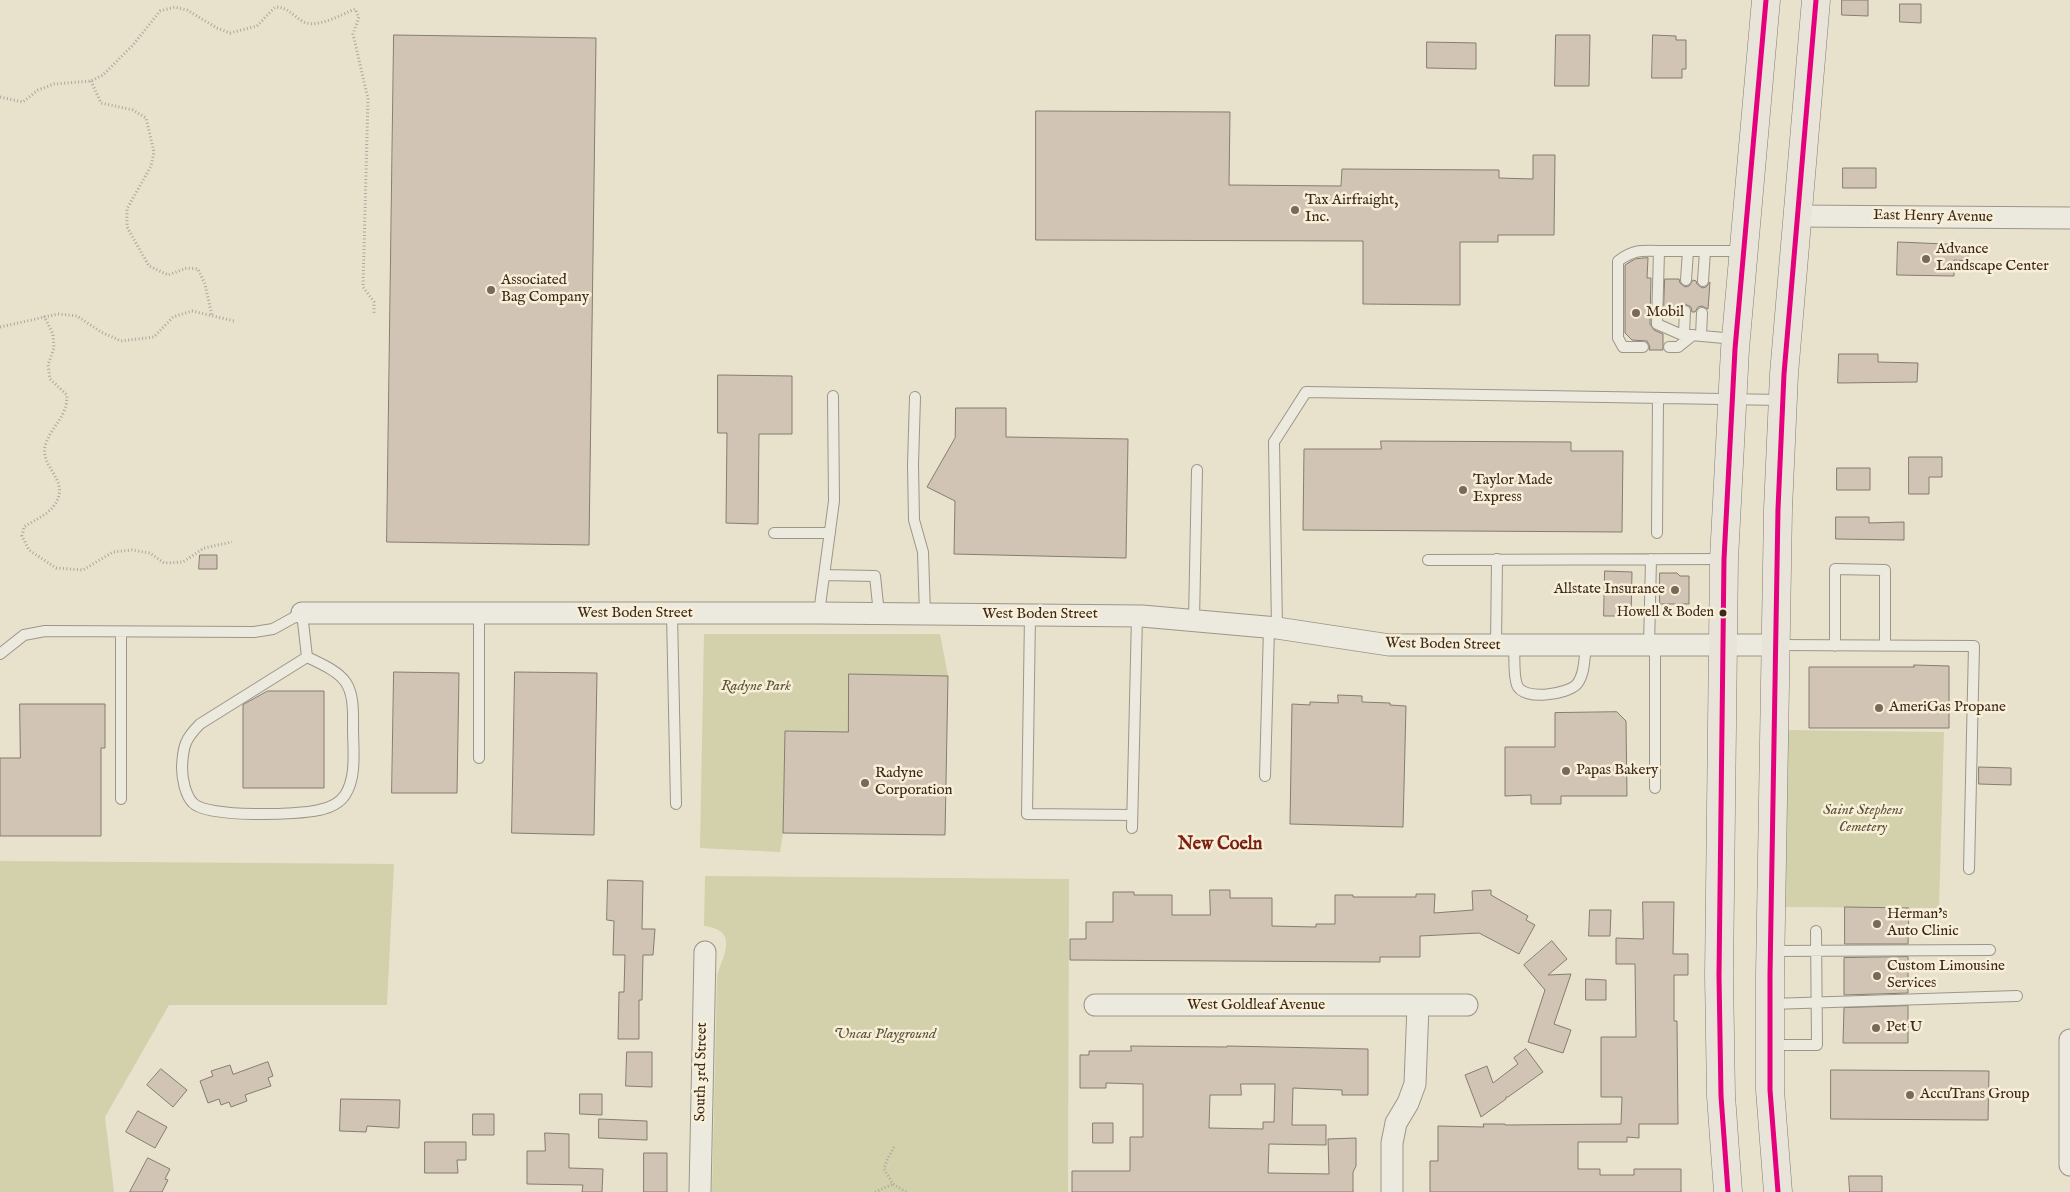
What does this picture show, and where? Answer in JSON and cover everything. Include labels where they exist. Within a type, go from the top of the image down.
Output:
[{"type":"main road","points":[[1728,1192],[1721,1096],[1719,975],[1724,559],[1736,339],[1766,0]]},
{"type":"main road","points":[[1778,1192],[1770,1090],[1770,951],[1778,509],[1783,400],[1816,0]]},
{"type":"street","name":"East Henry Avenue","points":[[1797,216],[2070,218]]},
{"type":"street","name":"West Boden Street","points":[[302,613],[819,613],[1137,616],[1273,628],[1389,645],[1775,645]]},
{"type":"street","name":"South 3rd Street","points":[[700,1192],[705,952]]},
{"type":"street","name":"West Goldleaf Avenue","points":[[1095,1005],[1467,1005]]},
{"type":"street","points":[[1392,1192],[1392,1143],[1396,1123],[1408,1103],[1415,1084],[1418,1006]]},
{"type":"street","points":[[2070,1040],[2070,1165]]},
{"type":"lane","points":[[1643,347],[1623,347],[1618,338],[1618,260],[1629,253],[1641,250],[1743,251]]},
{"type":"lane","points":[[1659,251],[1658,324],[1693,335],[1736,339]]},
{"type":"lane","points":[[1686,280],[1688,251]]},
{"type":"lane","points":[[1703,281],[1704,251]]},
{"type":"lane","points":[[1685,311],[1693,335]]},
{"type":"lane","points":[[1669,347],[1678,347],[1693,335],[1702,313]]},
{"type":"lane","points":[[1265,776],[1273,628],[1274,442],[1306,392],[1783,400]]},
{"type":"lane","points":[[819,613],[834,501],[833,396]]},
{"type":"lane","points":[[915,397],[914,520],[923,552],[925,615]]},
{"type":"lane","points":[[1657,533],[1658,398]]},
{"type":"lane","points":[[1194,620],[1196,470]]},
{"type":"lane","points":[[774,533],[830,533]]},
{"type":"lane","points":[[1497,559],[1505,646],[1517,684],[1521,690],[1530,694],[1550,694],[1567,691],[1576,684],[1582,672],[1586,646]]},
{"type":"lane","points":[[1651,559],[1655,788]]},
{"type":"lane","points":[[1428,560],[1724,559]]},
{"type":"lane","points":[[1835,646],[1835,569],[1885,570],[1885,646]]},
{"type":"lane","points":[[824,575],[875,576],[879,614]]},
{"type":"lane","points":[[0,654],[24,635],[45,631],[254,632],[273,630],[302,613],[307,657]]},
{"type":"lane","points":[[479,613],[479,758]]},
{"type":"lane","points":[[672,614],[676,804]]},
{"type":"lane","points":[[1030,615],[1027,814],[1132,815]]},
{"type":"lane","points":[[1132,828],[1137,616]]},
{"type":"lane","points":[[121,632],[121,799]]},
{"type":"lane","points":[[1775,645],[1974,646],[1969,869]]},
{"type":"lane","points":[[307,657],[335,670],[351,689],[354,706],[352,779],[345,795],[334,806],[318,811],[289,813],[241,814],[209,811],[193,804],[186,791],[182,772],[183,749],[188,736],[214,713],[307,657]]},
{"type":"lane","points":[[1770,1045],[1817,1046],[1816,931]]},
{"type":"lane","points":[[1770,951],[1990,950]]},
{"type":"lane","points":[[1770,1004],[2017,996]]},
{"type":"path","points":[[0,97],[23,102],[38,90],[54,84],[91,81],[103,75],[133,45],[160,12],[175,6],[187,10],[218,28],[230,32],[257,26],[275,6],[284,7],[304,23],[319,24],[355,9],[360,17],[354,34],[368,99],[363,287],[374,302],[374,314]]},
{"type":"path","points":[[91,81],[101,103],[133,110],[146,118],[154,152],[151,166],[127,209],[127,227],[149,266],[168,275],[187,268],[198,269],[205,284],[212,316]]},
{"type":"path","points":[[0,327],[58,314],[77,316],[101,332],[121,341],[154,337],[173,317],[192,311],[234,321]]},
{"type":"path","points":[[44,316],[53,334],[54,348],[48,365],[50,379],[67,395],[67,407],[45,444],[45,459],[59,482],[60,494],[52,508],[24,527],[22,536],[29,550],[56,568],[83,570],[113,552],[132,550],[150,554],[164,563],[183,562],[204,548],[232,542]]},
{"type":"path","points":[[894,1147],[884,1169],[893,1184],[906,1192]]},
{"type":"path","points":[[875,1192],[893,1184]]},
{"type":"green space","name":"Radyne Park","points":[[704,634],[940,634],[948,676],[849,674],[848,732],[785,731],[783,833],[780,852],[700,848]]},
{"type":"green space","name":"Saint Stephens Cemetery","points":[[1786,730],[1944,732],[1939,908],[1783,907]]},
{"type":"green space","points":[[0,861],[394,864],[387,1005],[169,1005],[105,1117],[114,1192],[0,1192]]},
{"type":"green space","name":"Uncas Playground","points":[[705,876],[1069,879],[1068,1192],[712,1192],[717,976],[726,944],[722,932],[715,928],[704,926]]},
{"type":"building","points":[[1842,0],[1868,0],[1868,16],[1842,15]]},
{"type":"building","points":[[1900,4],[1921,4],[1921,23],[1900,22]]},
{"type":"building","name":"Associated Bag Company","points":[[394,35],[596,38],[589,545],[387,542]]},
{"type":"building","points":[[1556,35],[1590,35],[1589,86],[1555,86]]},
{"type":"building","points":[[1653,35],[1676,36],[1676,40],[1686,40],[1686,69],[1682,69],[1682,78],[1652,78]]},
{"type":"building","points":[[1427,42],[1476,43],[1476,69],[1427,68]]},
{"type":"building","name":"Tax Airfraight, Inc.","points":[[1036,111],[1230,112],[1229,185],[1341,186],[1342,169],[1499,170],[1499,178],[1533,179],[1533,155],[1555,155],[1554,235],[1498,235],[1498,242],[1460,242],[1460,305],[1363,304],[1363,241],[1036,240]]},
{"type":"building","points":[[1843,168],[1876,168],[1876,188],[1843,188]]},
{"type":"building","name":"Advance Landscape Center","points":[[1898,242],[1968,245],[1968,261],[1954,260],[1954,276],[1897,275]]},
{"type":"building","points":[[1648,258],[1647,278],[1651,278],[1650,324],[1654,330],[1663,334],[1663,350],[1649,350],[1650,347],[1647,341],[1632,340],[1625,333],[1625,265],[1635,259]]},
{"type":"building","points":[[1665,279],[1679,279],[1680,283],[1685,287],[1689,286],[1693,280],[1702,288],[1706,287],[1710,282],[1708,309],[1702,306],[1698,307],[1695,312],[1692,312],[1691,307],[1685,304],[1678,311],[1664,310]]},
{"type":"building","points":[[1839,354],[1878,354],[1878,362],[1918,363],[1917,382],[1838,383]]},
{"type":"building","points":[[718,375],[792,376],[792,434],[759,434],[758,524],[726,523],[727,433],[718,433]]},
{"type":"building","points":[[956,408],[1006,408],[1006,437],[1128,439],[1126,558],[954,554],[955,501],[927,487],[955,438]]},
{"type":"building","name":"Taylor Made Express","points":[[1381,441],[1571,442],[1571,451],[1623,451],[1622,532],[1303,530],[1304,449],[1381,449]]},
{"type":"building","points":[[1909,457],[1942,457],[1942,477],[1929,477],[1929,494],[1909,494]]},
{"type":"building","points":[[1837,468],[1870,468],[1870,490],[1837,490]]},
{"type":"building","points":[[1836,517],[1869,517],[1869,523],[1904,522],[1904,540],[1836,539]]},
{"type":"building","points":[[200,555],[217,555],[217,569],[199,569]]},
{"type":"building","points":[[1605,571],[1632,572],[1631,616],[1604,616]]},
{"type":"building","name":"Allstate Insurance","points":[[1660,573],[1677,573],[1680,576],[1689,576],[1689,604],[1660,604]]},
{"type":"building","name":"AmeriGas Propane","points":[[1914,665],[1949,666],[1949,728],[1809,728],[1809,667],[1914,667]]},
{"type":"building","points":[[394,672],[459,673],[457,793],[392,793]]},
{"type":"building","points":[[515,672],[597,673],[594,835],[512,833]]},
{"type":"building","name":"Radyne Corporation","points":[[849,674],[948,676],[945,835],[783,833],[785,731],[848,732]]},
{"type":"building","points":[[268,691],[324,691],[324,788],[243,788],[243,705]]},
{"type":"building","points":[[1338,695],[1362,696],[1362,702],[1390,703],[1390,705],[1406,706],[1403,827],[1290,824],[1292,704],[1310,705],[1310,702],[1338,703]]},
{"type":"building","points":[[20,704],[105,704],[105,748],[101,748],[101,836],[0,836],[0,758],[20,758]]},
{"type":"building","name":"Papas Bakery","points":[[1617,712],[1626,721],[1627,796],[1561,796],[1561,804],[1531,804],[1531,795],[1505,796],[1505,747],[1555,747],[1555,713]]},
{"type":"building","points":[[1979,767],[2011,768],[2011,785],[1979,784]]},
{"type":"building","points":[[608,880],[643,881],[642,929],[655,929],[653,955],[643,955],[642,1000],[639,1000],[639,1039],[618,1039],[619,992],[624,992],[625,955],[613,955],[614,921],[607,920]]},
{"type":"building","points":[[1210,890],[1230,890],[1230,898],[1272,898],[1272,926],[1316,927],[1316,924],[1335,924],[1335,895],[1353,895],[1353,897],[1416,897],[1416,894],[1435,894],[1434,913],[1473,910],[1472,891],[1491,890],[1491,895],[1528,916],[1526,920],[1535,925],[1519,954],[1479,933],[1420,936],[1420,957],[1380,957],[1380,962],[1070,960],[1070,939],[1086,939],[1086,922],[1113,922],[1113,892],[1134,892],[1134,895],[1172,895],[1172,915],[1210,915]]},
{"type":"building","points":[[1643,902],[1674,902],[1673,954],[1688,954],[1688,975],[1674,975],[1674,1021],[1677,1021],[1678,1124],[1639,1124],[1639,1138],[1627,1137],[1627,1142],[1578,1142],[1578,1169],[1600,1169],[1600,1175],[1634,1175],[1634,1169],[1681,1169],[1681,1192],[1430,1192],[1430,1161],[1438,1161],[1438,1126],[1484,1127],[1483,1124],[1621,1124],[1622,1097],[1601,1097],[1601,1037],[1636,1037],[1635,964],[1616,964],[1616,938],[1643,939]]},
{"type":"building","name":"Herman's Auto Clinic","points":[[1845,907],[1909,908],[1908,944],[1845,944]]},
{"type":"building","points":[[1590,910],[1611,910],[1610,936],[1589,936]]},
{"type":"building","points":[[1552,941],[1567,959],[1548,975],[1571,974],[1554,1024],[1571,1030],[1563,1053],[1528,1042],[1545,990],[1524,965]]},
{"type":"building","name":"Custom Limousine Services","points":[[1908,957],[1908,993],[1844,995],[1844,958]]},
{"type":"building","points":[[1586,979],[1606,980],[1606,1000],[1586,1000]]},
{"type":"building","name":"Pet U","points":[[1908,1006],[1908,1043],[1843,1043],[1844,1008]]},
{"type":"building","points":[[1131,1046],[1368,1049],[1368,1095],[1342,1095],[1342,1090],[1293,1088],[1292,1125],[1326,1125],[1326,1145],[1269,1144],[1268,1173],[1329,1174],[1328,1139],[1356,1138],[1356,1166],[1353,1172],[1353,1192],[1072,1192],[1072,1171],[1130,1171],[1130,1137],[1143,1137],[1143,1084],[1106,1083],[1106,1088],[1080,1088],[1080,1055],[1089,1055],[1089,1051],[1131,1051]],"holes":[[[1241,1084],[1275,1084],[1274,1122],[1263,1122],[1263,1129],[1209,1128],[1210,1095],[1241,1095]]]},
{"type":"building","points":[[1526,1049],[1543,1072],[1506,1097],[1506,1099],[1481,1117],[1465,1075],[1487,1066],[1493,1083],[1518,1064],[1514,1058]]},
{"type":"building","points":[[627,1052],[652,1052],[652,1087],[626,1086]]},
{"type":"building","points":[[268,1062],[273,1076],[268,1078],[271,1086],[245,1095],[247,1101],[231,1107],[229,1102],[221,1105],[219,1099],[208,1103],[200,1081],[213,1076],[211,1071],[230,1065],[233,1074]]},
{"type":"building","points":[[161,1069],[187,1090],[173,1107],[147,1085]]},
{"type":"building","name":"AccuTrans Group","points":[[1831,1070],[1989,1071],[1988,1120],[1831,1119]]},
{"type":"building","points":[[580,1094],[602,1094],[602,1115],[580,1114]]},
{"type":"building","points":[[341,1099],[400,1100],[399,1128],[367,1126],[366,1132],[340,1131]]},
{"type":"building","points":[[138,1111],[167,1127],[155,1148],[126,1132]]},
{"type":"building","points":[[473,1114],[494,1114],[494,1135],[473,1135]]},
{"type":"building","points":[[599,1119],[647,1121],[647,1140],[599,1138]]},
{"type":"building","points":[[1093,1123],[1113,1123],[1113,1143],[1093,1143]]},
{"type":"building","points":[[545,1133],[569,1134],[569,1168],[603,1169],[602,1192],[582,1192],[583,1185],[527,1184],[527,1151],[545,1151]]},
{"type":"building","points":[[425,1142],[466,1142],[466,1160],[457,1160],[458,1173],[425,1173]]},
{"type":"building","points":[[644,1153],[667,1153],[667,1192],[644,1192]]},
{"type":"building","points":[[148,1158],[170,1169],[165,1179],[168,1180],[162,1192],[130,1192]]},
{"type":"building","points":[[1849,1176],[1882,1176],[1882,1192],[1850,1192]]},
{"type":"transit line","points":[[1728,1192],[1721,1096],[1719,975],[1724,559],[1735,349],[1766,0]]},
{"type":"transit line","points":[[1778,1192],[1770,1090],[1770,975],[1778,509],[1784,374],[1816,0]]},
{"type":"place","name":"Tax Airfraight, Inc.","points":[[1295,210]]},
{"type":"place","name":"Advance Landscape Center","points":[[1926,259]]},
{"type":"place","name":"Associated Bag Company","points":[[491,290]]},
{"type":"place","name":"Mobil","points":[[1636,313]]},
{"type":"place","name":"Taylor Made Express","points":[[1463,490]]},
{"type":"place","name":"Allstate Insurance","points":[[1675,590]]},
{"type":"place","name":"Howell & Boden","points":[[1723,613]]},
{"type":"place","name":"AmeriGas Propane","points":[[1879,708]]},
{"type":"place","name":"Papas Bakery","points":[[1566,771]]},
{"type":"place","name":"Radyne Corporation","points":[[865,783]]},
{"type":"place","name":"Herman's Auto Clinic","points":[[1877,924]]},
{"type":"place","name":"Custom Limousine Services","points":[[1877,976]]},
{"type":"place","name":"Pet U","points":[[1876,1028]]},
{"type":"place","name":"AccuTrans Group","points":[[1910,1095]]},
{"type":"district","name":"New Coeln","points":[[1220,845]]}]
